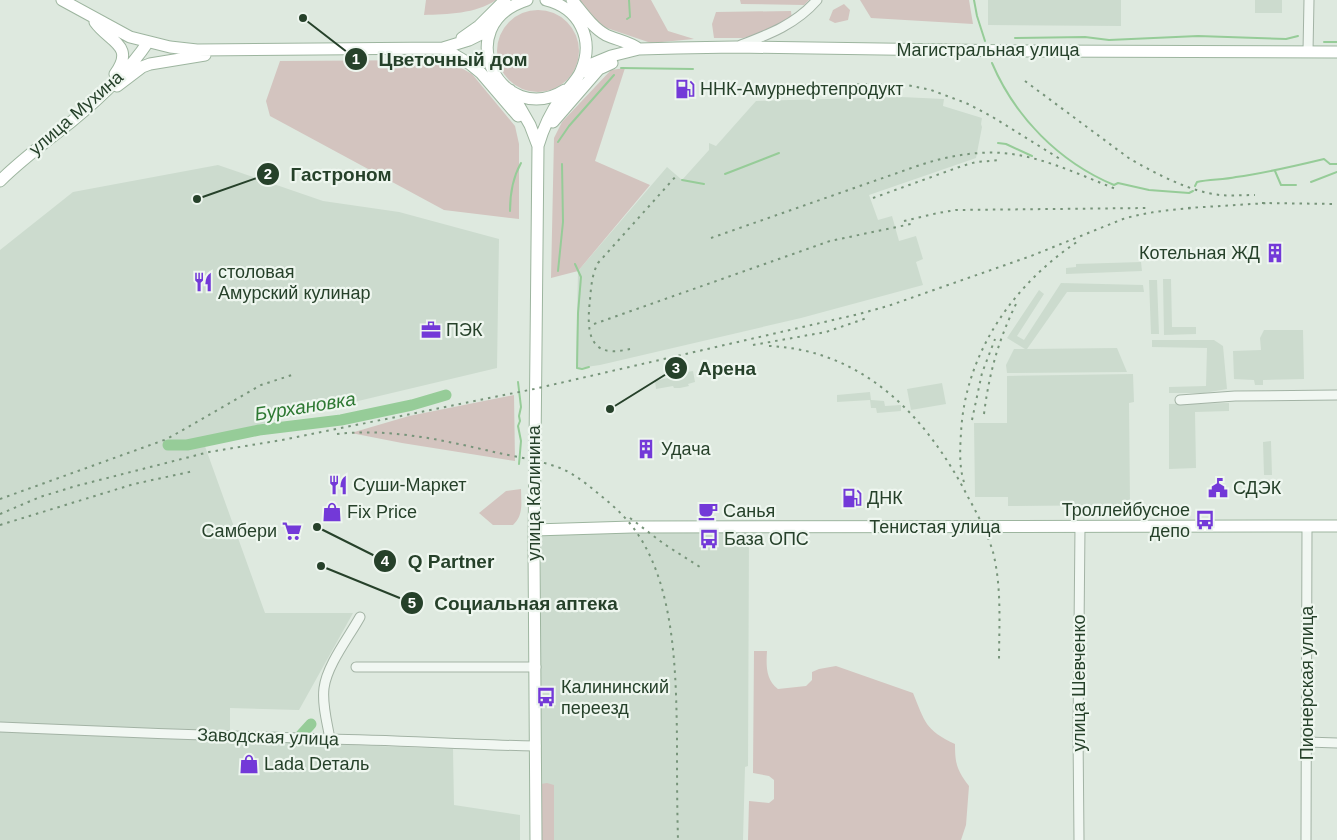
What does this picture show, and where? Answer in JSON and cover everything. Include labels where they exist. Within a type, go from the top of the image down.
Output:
[{"type":"main road","points":[[62,0],[118,31],[148,42],[170,47],[198,50],[443,48],[471,56],[491,68]]},
{"type":"main road","points":[[443,48],[452,41],[465,36],[513,1],[527,0]]},
{"type":"main road","points":[[546,0],[568,3],[604,34],[635,46],[639,50]]},
{"type":"main road","points":[[513,1],[491,29],[487,48],[491,68],[498,81],[510,90],[529,98],[550,97],[568,88]]},
{"type":"main road","points":[[568,3],[583,29],[587,44],[586,59],[581,73]]},
{"type":"main road","points":[[92,17],[105,34],[120,46],[124,57],[119,69],[100,96]]},
{"type":"main road","points":[[443,48],[469,40],[491,29]]},
{"type":"main road","points":[[583,29],[606,40],[639,50]]},
{"type":"main road","name":"улица Мухина","points":[[0,181],[100,96],[137,59],[148,42]]},
{"type":"main road","name":"Магистральная улица","points":[[639,50],[736,47],[1027,51],[1337,52]]},
{"type":"main road","points":[[443,48],[470,64],[480,73],[522,120],[532,141],[538,146]]},
{"type":"main road","points":[[100,96],[123,83],[142,67],[150,64],[234,50]]},
{"type":"main road","points":[[538,146],[549,117],[568,88],[581,73],[601,60],[639,50]]},
{"type":"main road","points":[[538,146],[559,114],[599,70],[639,50]]},
{"type":"main road","points":[[510,90],[530,125],[538,146]]},
{"type":"main road","name":"улица Калинина","points":[[536,840],[534,530],[538,146]]},
{"type":"main road","name":"Тенистая улица","points":[[534,530],[632,527],[1337,526]]},
{"type":"street","points":[[736,47],[792,23],[817,0]]},
{"type":"street","points":[[1308,52],[1309,0]]},
{"type":"street","points":[[1180,400],[1235,396],[1337,395]]},
{"type":"street","name":"Пионерская улица","points":[[1306,840],[1307,526]]},
{"type":"street","name":"улица Шевченко","points":[[1079,840],[1080,527]]},
{"type":"street","points":[[330,738],[324,687],[330,670],[360,617]]},
{"type":"street","points":[[356,667],[536,667]]},
{"type":"street","name":"Заводская улица","points":[[0,727],[231,737],[330,738],[465,745],[536,746]]},
{"type":"street","points":[[1307,742],[1337,743]]},
{"type":"shaded area","points":[[426,0],[496,0],[470,11],[424,15]]},
{"type":"shaded area","points":[[577,0],[651,0],[668,31],[694,39],[651,43],[598,25]]},
{"type":"shaded area","points":[[740,0],[809,0],[804,5],[741,4]]},
{"type":"shaded area","points":[[860,0],[969,0],[973,24],[871,18]]},
{"type":"shaded area","points":[[988,0],[1121,0],[1121,26],[988,25]]},
{"type":"shaded area","points":[[1255,0],[1282,0],[1282,13],[1255,13]]},
{"type":"shaded area","points":[[844,4],[850,10],[848,20],[835,23],[829,20],[833,10]]},
{"type":"shaded area","points":[[538,10],[554,13],[567,22],[576,35],[579,51],[576,67],[567,80],[554,89],[538,92],[522,89],[509,80],[500,67],[497,51],[500,35],[509,22],[522,13]]},
{"type":"shaded area","points":[[791,11],[792,20],[768,32],[743,38],[714,38],[712,24],[716,12]]},
{"type":"shaded area","points":[[437,60],[456,65],[472,74],[515,126],[519,144],[519,219],[444,210],[270,116],[266,101],[280,61]]},
{"type":"shaded area","points":[[625,68],[595,161],[650,185],[578,271],[551,278],[554,138],[562,122],[611,70]]},
{"type":"shaded area","points":[[901,97],[944,99],[943,106],[982,118],[976,158],[869,195],[878,220],[892,216],[899,241],[916,236],[923,259],[916,262],[923,285],[801,318],[600,365],[576,367],[578,271],[667,167],[682,180],[709,150],[709,143],[716,146],[756,101]]},
{"type":"shaded area","points":[[218,165],[323,201],[399,212],[499,239],[497,368],[202,438],[265,613],[353,613],[299,710],[230,708],[230,740],[453,749],[454,805],[520,815],[520,840],[0,840],[0,250],[73,192]]},
{"type":"shaded area","points":[[1141,262],[1142,271],[1066,274],[1066,268],[1076,267],[1076,264]]},
{"type":"shaded area","points":[[1163,279],[1171,279],[1172,327],[1196,327],[1196,334],[1164,335]]},
{"type":"shaded area","points":[[1149,280],[1157,280],[1159,334],[1151,334]]},
{"type":"shaded area","points":[[1061,283],[1143,285],[1144,292],[1067,292],[1027,349],[1117,348],[1127,372],[1007,373],[1006,365],[1014,349],[1025,349],[1007,338],[1039,290],[1044,294],[1017,336],[1024,340]]},
{"type":"shaded area","points":[[1264,330],[1303,330],[1304,379],[1263,380],[1263,385],[1255,385],[1254,380],[1234,379],[1233,351],[1261,350],[1260,338]]},
{"type":"shaded area","points":[[1152,340],[1214,340],[1223,346],[1227,389],[1204,393],[1169,393],[1169,387],[1206,386],[1207,348],[1152,347]]},
{"type":"shaded area","points":[[686,368],[687,372],[693,371],[695,382],[680,388],[674,388],[673,386],[656,389],[655,381],[681,375],[680,369]]},
{"type":"shaded area","points":[[1133,374],[1134,402],[1129,403],[1130,505],[1008,506],[1008,497],[975,497],[974,423],[1007,423],[1007,376]]},
{"type":"shaded area","points":[[942,383],[946,404],[911,410],[907,389]]},
{"type":"shaded area","points":[[870,392],[871,400],[884,401],[885,406],[901,405],[901,411],[877,413],[876,408],[871,408],[870,400],[837,402],[837,395]]},
{"type":"shaded area","points":[[514,395],[515,461],[351,433],[409,416]]},
{"type":"shaded area","points":[[1229,403],[1229,411],[1195,412],[1196,468],[1169,469],[1169,404]]},
{"type":"shaded area","points":[[1271,441],[1272,475],[1264,475],[1263,442]]},
{"type":"shaded area","points":[[521,489],[520,513],[513,525],[493,525],[479,513],[506,491]]},
{"type":"shaded area","points":[[746,530],[749,535],[748,766],[745,767],[743,840],[537,840],[540,781],[541,537],[547,531]]},
{"type":"shaded area","points":[[754,651],[767,651],[769,677],[778,689],[806,686],[812,680],[812,672],[836,666],[913,693],[927,724],[937,734],[955,744],[958,766],[969,786],[966,825],[961,840],[748,840],[749,801],[769,803],[774,799],[774,780],[769,776],[753,773]]},
{"type":"shaded area","points":[[541,784],[554,785],[554,840],[538,840]]},
{"type":"waterway","points":[[627,19],[630,17],[629,0]]},
{"type":"waterway","points":[[974,0],[985,41]]},
{"type":"waterway","points":[[1015,38],[1085,37],[1109,40],[1198,36],[1286,39],[1298,36]]},
{"type":"waterway","points":[[1324,42],[1337,42]]},
{"type":"waterway","points":[[992,63],[1013,102],[1026,119],[1057,151],[1075,164],[1114,185],[1118,183],[1149,190],[1189,193],[1193,191]]},
{"type":"waterway","points":[[621,68],[693,69]]},
{"type":"waterway","points":[[558,142],[569,126],[614,75]]},
{"type":"waterway","points":[[998,143],[1006,144],[1032,156]]},
{"type":"waterway","points":[[725,174],[779,153]]},
{"type":"waterway","points":[[1195,186],[1197,182],[1231,178],[1324,159],[1330,164],[1337,164]]},
{"type":"waterway","points":[[510,211],[512,186],[521,163]]},
{"type":"waterway","points":[[558,271],[563,222],[562,164]]},
{"type":"waterway","points":[[1275,171],[1281,185],[1296,185]]},
{"type":"waterway","points":[[1311,182],[1337,172]]},
{"type":"waterway","points":[[682,180],[704,184]]},
{"type":"waterway","points":[[575,264],[581,277],[577,368],[589,367]]},
{"type":"waterway","name":"Бурхановка","points":[[518,382],[521,407],[518,426],[521,441],[519,464]]},
{"type":"waterway","name":"Бурхановка","points":[[168,445],[187,445],[259,430],[341,420],[412,405],[446,395]]},
{"type":"waterway","name":"Бурхановка","points":[[301,735],[311,724]]},
{"type":"railway","points":[[1025,81],[1130,159],[1162,176],[1185,186],[1209,193],[1255,195]]},
{"type":"railway","points":[[797,85],[902,84],[931,90],[966,103],[991,116],[1060,159]]},
{"type":"railway","points":[[711,238],[920,165],[944,158],[969,154],[1006,153],[1031,158],[1116,189]]},
{"type":"railway","points":[[873,198],[962,166],[976,162],[1001,160]]},
{"type":"railway","points":[[630,349],[616,351],[603,349],[596,345],[592,339],[589,315],[593,276],[598,263],[677,175]]},
{"type":"railway","points":[[1262,203],[1337,204]]},
{"type":"railway","points":[[1188,208],[1268,203]]},
{"type":"railway","points":[[904,221],[956,210],[1148,208]]},
{"type":"railway","points":[[0,514],[40,497],[76,486],[209,452],[282,440],[534,389],[859,314],[888,306],[1031,256],[1123,219],[1149,213],[1193,208]]},
{"type":"railway","points":[[594,324],[830,241],[911,224]]},
{"type":"railway","points":[[964,482],[960,451],[965,404],[972,375],[983,348],[997,323],[1014,299],[1056,257],[1080,240]]},
{"type":"railway","points":[[984,414],[995,358],[1016,304]]},
{"type":"railway","points":[[753,345],[826,332],[867,318]]},
{"type":"railway","points":[[972,420],[982,373],[995,339]]},
{"type":"railway","points":[[769,346],[803,350],[834,360],[863,374],[889,393],[912,415],[933,440],[952,468],[971,503],[993,552],[999,593],[999,662]]},
{"type":"railway","points":[[0,499],[167,439],[261,385],[292,375]]},
{"type":"railway","points":[[337,434],[377,433],[416,436],[552,465],[571,473],[586,484],[616,509],[631,525],[651,558],[667,607],[676,687],[678,840]]},
{"type":"railway","points":[[0,525],[134,484],[194,471]]},
{"type":"railway","points":[[630,518],[664,544],[700,567]]},
{"type":"place","name":"Цветочный дом","points":[[303,18]]},
{"type":"place","name":"ННК-Амурнефтепродукт","points":[[685,89]]},
{"type":"place","name":"Гастроном","points":[[197,199]]},
{"type":"place","name":"Котельная ЖД","points":[[1275,253]]},
{"type":"place","name":"столовая Амурский кулинар","points":[[203,282]]},
{"type":"place","name":"ПЭК","points":[[431,330]]},
{"type":"place","name":"Арена","points":[[610,409]]},
{"type":"place","name":"Удача","points":[[646,449]]},
{"type":"place","name":"Суши-Маркет","points":[[338,485]]},
{"type":"place","name":"СДЭК","points":[[1218,488]]},
{"type":"place","name":"ДНК","points":[[852,498]]},
{"type":"place","name":"Санья","points":[[708,511]]},
{"type":"place","name":"Fix Price","points":[[332,512]]},
{"type":"place","name":"Троллейбусное депо","points":[[1205,520]]},
{"type":"place","name":"Q Partner","points":[[317,527]]},
{"type":"place","name":"Самбери","points":[[292,531]]},
{"type":"place","name":"База ОПС","points":[[709,539]]},
{"type":"place","name":"Социальная аптека","points":[[321,566]]},
{"type":"place","name":"Калининский переезд","points":[[546,697]]},
{"type":"place","name":"Lada Dеталь","points":[[249,764]]}]
